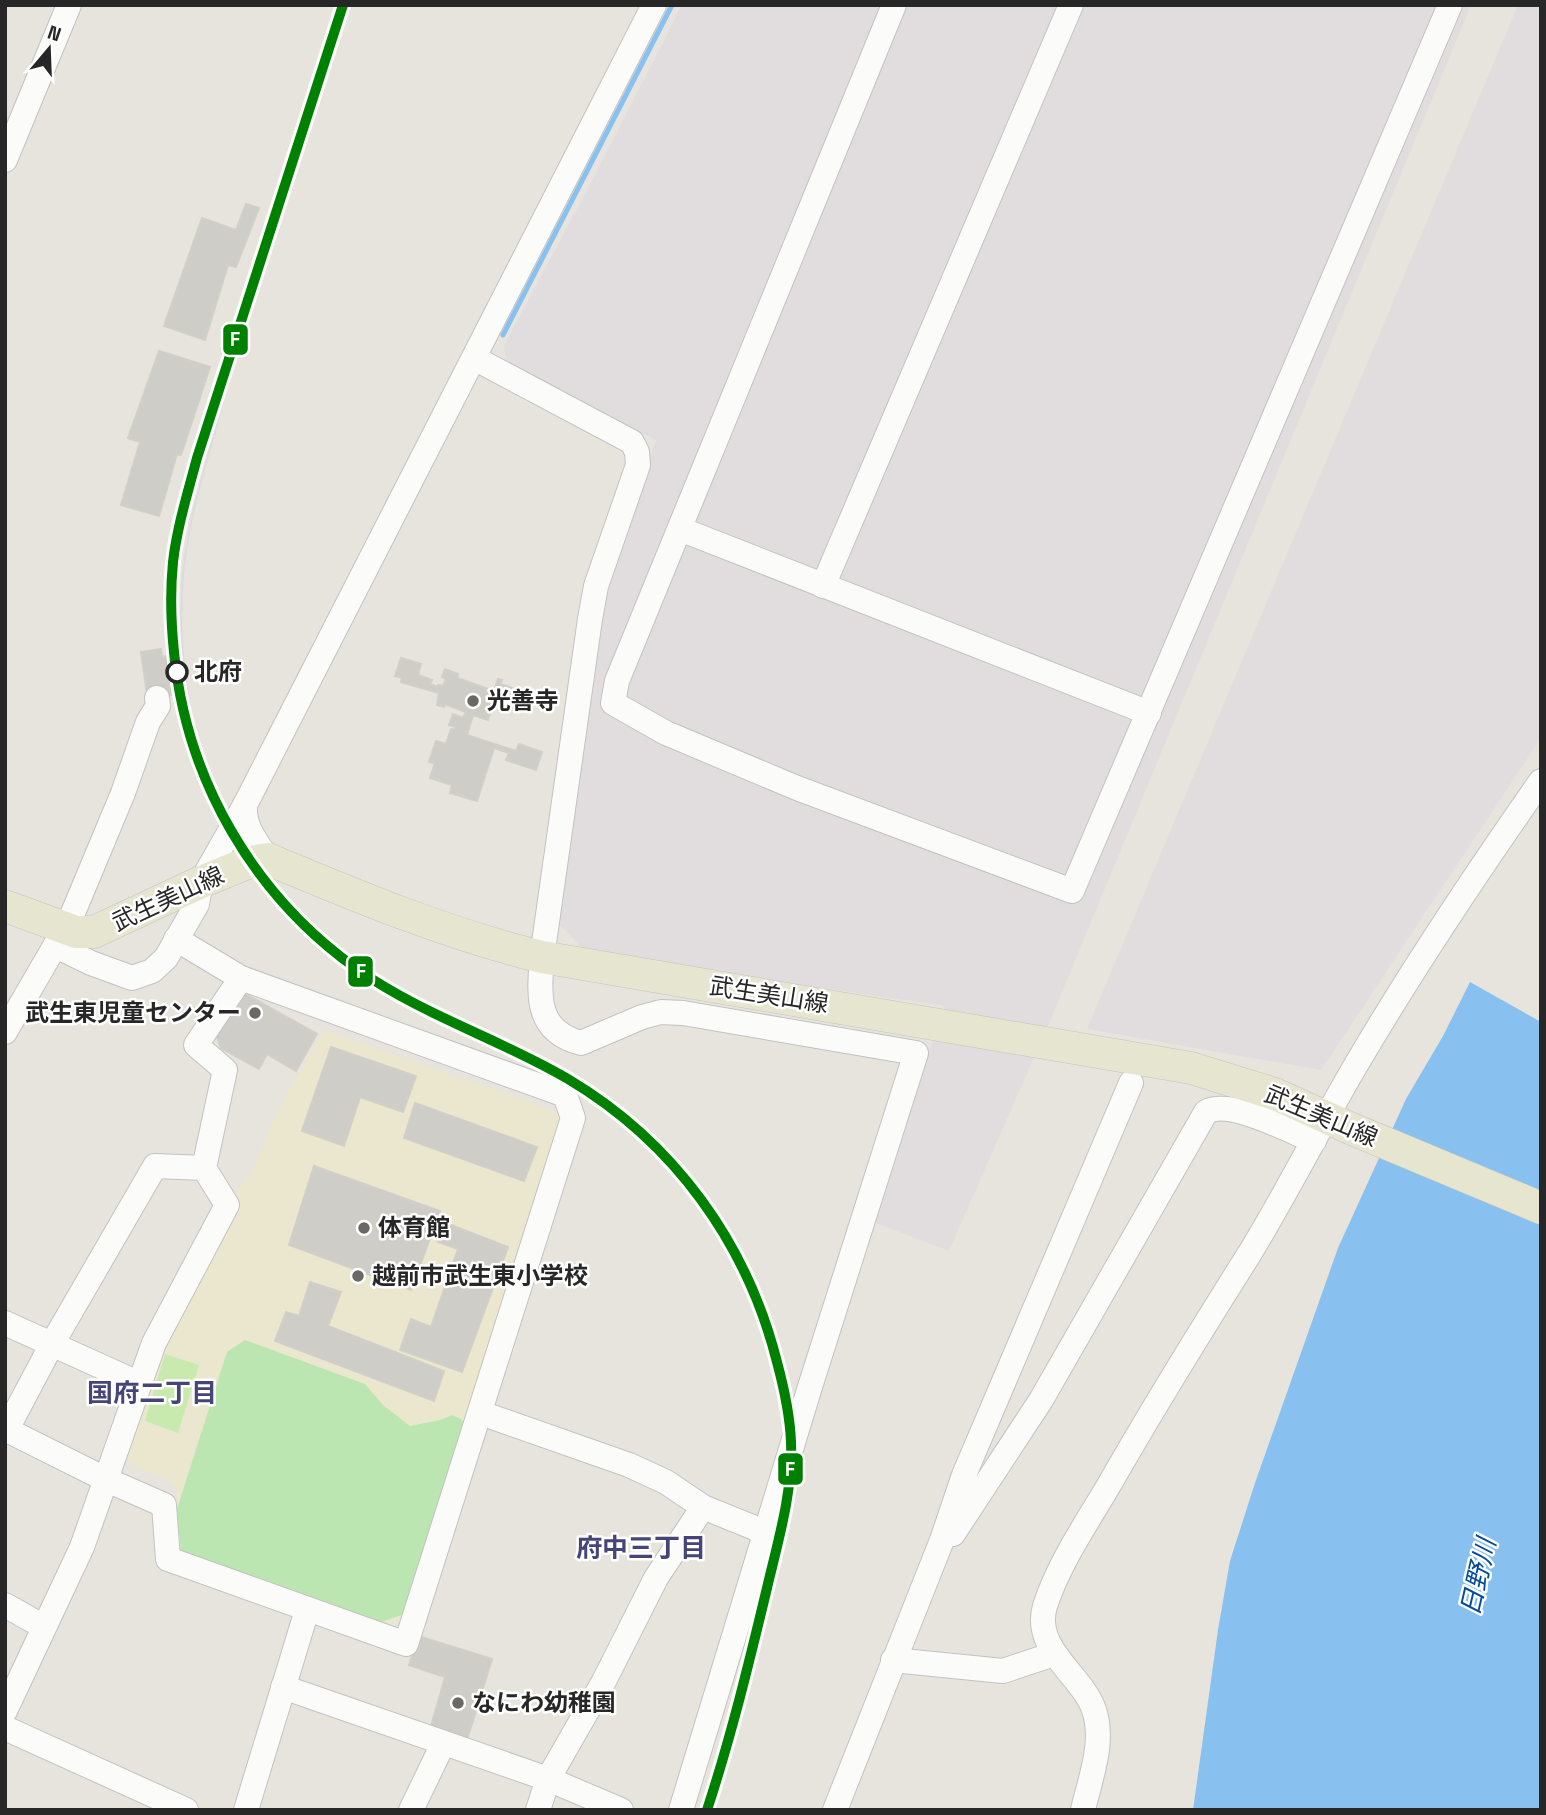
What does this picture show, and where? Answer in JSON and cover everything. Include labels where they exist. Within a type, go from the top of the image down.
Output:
[{"type":"main road","name":"武生美山線","points":[[5,906],[60,937],[87,933],[102,929],[201,882],[250,862],[268,859],[390,910],[496,946],[555,960],[1191,1068],[1275,1094],[1331,1129],[1541,1208]]},
{"type":"street","points":[[5,160],[69,5]]},
{"type":"street","points":[[60,937],[91,963],[132,978],[152,971],[166,958],[197,904],[201,882],[245,805],[654,5]]},
{"type":"street","points":[[894,5],[617,681],[613,703],[666,733],[797,788],[1072,891],[1450,5]]},
{"type":"street","points":[[823,586],[1071,5]]},
{"type":"street","points":[[474,358],[632,442],[637,452],[638,465],[596,586],[590,619],[555,960],[540,1000],[556,1033],[581,1043],[642,1017],[661,1012],[683,1013],[916,1052],[809,1390],[681,1810]]},
{"type":"street","points":[[680,530],[1149,713]]},
{"type":"street","points":[[5,1032],[60,937],[123,793],[148,722],[158,706],[157,698]]},
{"type":"street","points":[[1083,1810],[1097,1750],[1097,1726],[1094,1708],[1054,1654],[1046,1634],[1044,1610],[1057,1577],[1121,1465],[1264,1230],[1331,1129],[1353,1069],[1482,865],[1541,780]]},
{"type":"street","points":[[245,805],[244,812],[254,840],[268,859]]},
{"type":"street","points":[[176,939],[241,978],[565,1096],[573,1118],[406,1644],[307,1611],[168,1559],[164,1505],[107,1480],[6,1429],[155,1166],[204,1168]]},
{"type":"street","points":[[5,1711],[82,1547],[154,1343],[227,1205],[204,1168],[225,1070],[196,1045],[241,978]]},
{"type":"street","points":[[835,1810],[945,1531],[964,1475],[1131,1083]]},
{"type":"street","points":[[945,1531],[953,1534],[1024,1427],[1206,1111],[1213,1107],[1231,1108],[1331,1129]]},
{"type":"street","points":[[1062,1200],[1069,1225]]},
{"type":"street","points":[[5,1323],[140,1384]]},
{"type":"street","points":[[481,1413],[629,1465],[666,1482],[703,1507],[767,1533]]},
{"type":"street","points":[[538,1810],[548,1779],[603,1683],[656,1578],[703,1507]]},
{"type":"street","points":[[5,1605],[44,1627]]},
{"type":"street","points":[[246,1810],[307,1611]]},
{"type":"street","points":[[893,1660],[1003,1671],[1054,1654]]},
{"type":"street","points":[[283,1687],[548,1779],[610,1808]]},
{"type":"street","points":[[5,1728],[186,1810]]},
{"type":"street","points":[[411,1810],[443,1744]]},
{"type":"shaded area","points":[[682,5],[1471,5],[1050,1021],[949,1251],[871,1221],[945,1006],[587,953],[556,921],[603,591],[656,440],[513,370],[506,360],[504,345]]},
{"type":"shaded area","points":[[1518,5],[1541,5],[1541,738],[1321,1070],[1087,1029]]},
{"type":"shaded area","name":"越前市武生東小学校","points":[[324,1030],[567,1116],[402,1620],[377,1628],[178,1554],[175,1508],[178,1490],[162,1477],[130,1464],[126,1455],[163,1339],[230,1202],[253,1168],[278,1111]]},
{"type":"green space","points":[[245,1340],[365,1384],[383,1405],[410,1426],[452,1415],[461,1419],[465,1426],[402,1615],[375,1624],[181,1552],[177,1509],[227,1352]]},
{"type":"green space","points":[[165,1354],[199,1365],[178,1433],[145,1421]]},
{"type":"water","name":"日野川","points":[[1470,982],[1541,1022],[1541,1810],[1193,1810],[1230,1561],[1255,1483],[1338,1248],[1406,1099],[1443,1036]]},
{"type":"building","points":[[246,204],[259,208],[236,267],[228,265],[205,340],[164,326],[202,218],[236,230]]},
{"type":"building","points":[[159,351],[210,367],[181,455],[177,454],[159,516],[121,505],[140,442],[128,438]]},
{"type":"building","points":[[161,649],[162,657],[167,656],[172,695],[148,700],[141,652]]},
{"type":"building","points":[[401,658],[421,664],[418,675],[432,680],[430,684],[437,687],[443,686],[446,679],[442,677],[445,669],[458,674],[457,678],[494,691],[498,679],[502,680],[500,684],[512,688],[510,694],[515,697],[511,710],[493,704],[488,720],[473,715],[467,735],[516,751],[519,744],[542,752],[536,770],[506,760],[509,753],[494,748],[477,801],[450,793],[452,785],[430,778],[435,763],[429,762],[436,741],[446,744],[451,729],[455,730],[456,727],[449,725],[453,714],[463,718],[466,712],[445,704],[444,707],[437,705],[439,693],[401,682],[402,678],[395,676]]},
{"type":"building","name":"武生東児童センター","points":[[242,992],[317,1034],[296,1071],[267,1054],[259,1069],[221,1048],[217,1037]]},
{"type":"building","points":[[331,1047],[416,1076],[403,1112],[360,1097],[344,1146],[302,1131]]},
{"type":"building","points":[[415,1103],[537,1147],[524,1181],[404,1138]]},
{"type":"building","name":"体育館","points":[[314,1166],[440,1211],[411,1290],[289,1245]]},
{"type":"building","points":[[446,1223],[508,1247],[462,1372],[400,1350],[411,1319],[431,1327],[458,1249],[438,1242]]},
{"type":"building","points":[[310,1282],[341,1292],[328,1326],[444,1371],[434,1401],[275,1341],[286,1312],[299,1316]]},
{"type":"building","name":"なにわ幼稚園","points":[[418,1636],[492,1659],[466,1743],[430,1730],[445,1677],[409,1665]]},
{"type":"waterway","points":[[503,335],[672,5]]},
{"type":"tram line","points":[[206,780],[192,720],[183,658],[184,564],[195,505],[250,291]]},
{"type":"transit line","name":"F","points":[[343,5],[197,458],[180,523],[173,562],[171,607],[181,699],[193,745],[210,789],[231,830],[257,870],[286,906],[320,939],[382,985],[542,1065],[606,1104],[641,1133],[673,1165],[726,1237],[747,1276],[764,1318],[784,1392],[790,1432],[790,1479],[780,1534],[753,1644],[707,1810]]},
{"type":"place","name":"北府","points":[[177,672]]},
{"type":"place","name":"光善寺","points":[[473,701]]},
{"type":"place","name":"武生東児童センター","points":[[255,1013]]},
{"type":"place","name":"体育館","points":[[364,1228]]},
{"type":"place","name":"越前市武生東小学校","points":[[358,1276]]},
{"type":"place","name":"なにわ幼稚園","points":[[458,1703]]},
{"type":"district","name":"国府二丁目","points":[[152,1393]]},
{"type":"district","name":"府中三丁目","points":[[641,1548]]}]
